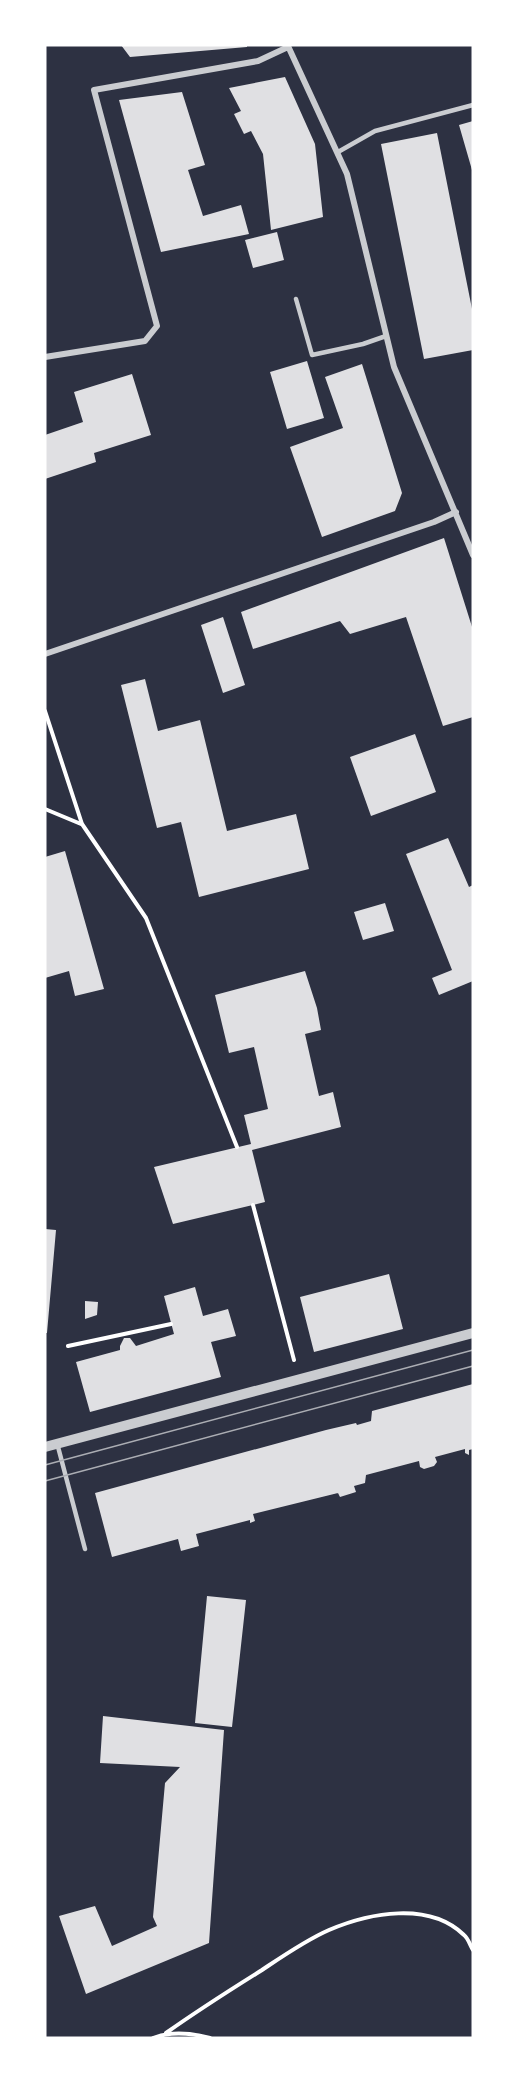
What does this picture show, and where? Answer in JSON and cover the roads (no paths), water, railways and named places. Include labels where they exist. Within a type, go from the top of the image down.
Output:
[{"type":"street","points":[[45,357],[145,341],[157,326],[94,90],[258,60],[288,46],[347,174],[394,367],[473,555]]},
{"type":"street","points":[[45,654],[423,526],[456,512]]},
{"type":"street","points":[[45,1447],[473,1333]]},
{"type":"lane","points":[[338,152],[375,131],[473,105]]},
{"type":"lane","points":[[296,299],[312,355],[363,344],[386,336]]},
{"type":"lane","points":[[57,1443],[85,1549]]},
{"type":"tram line","points":[[45,1465],[473,1350]]},
{"type":"tram line","points":[[45,1481],[473,1366]]}]
